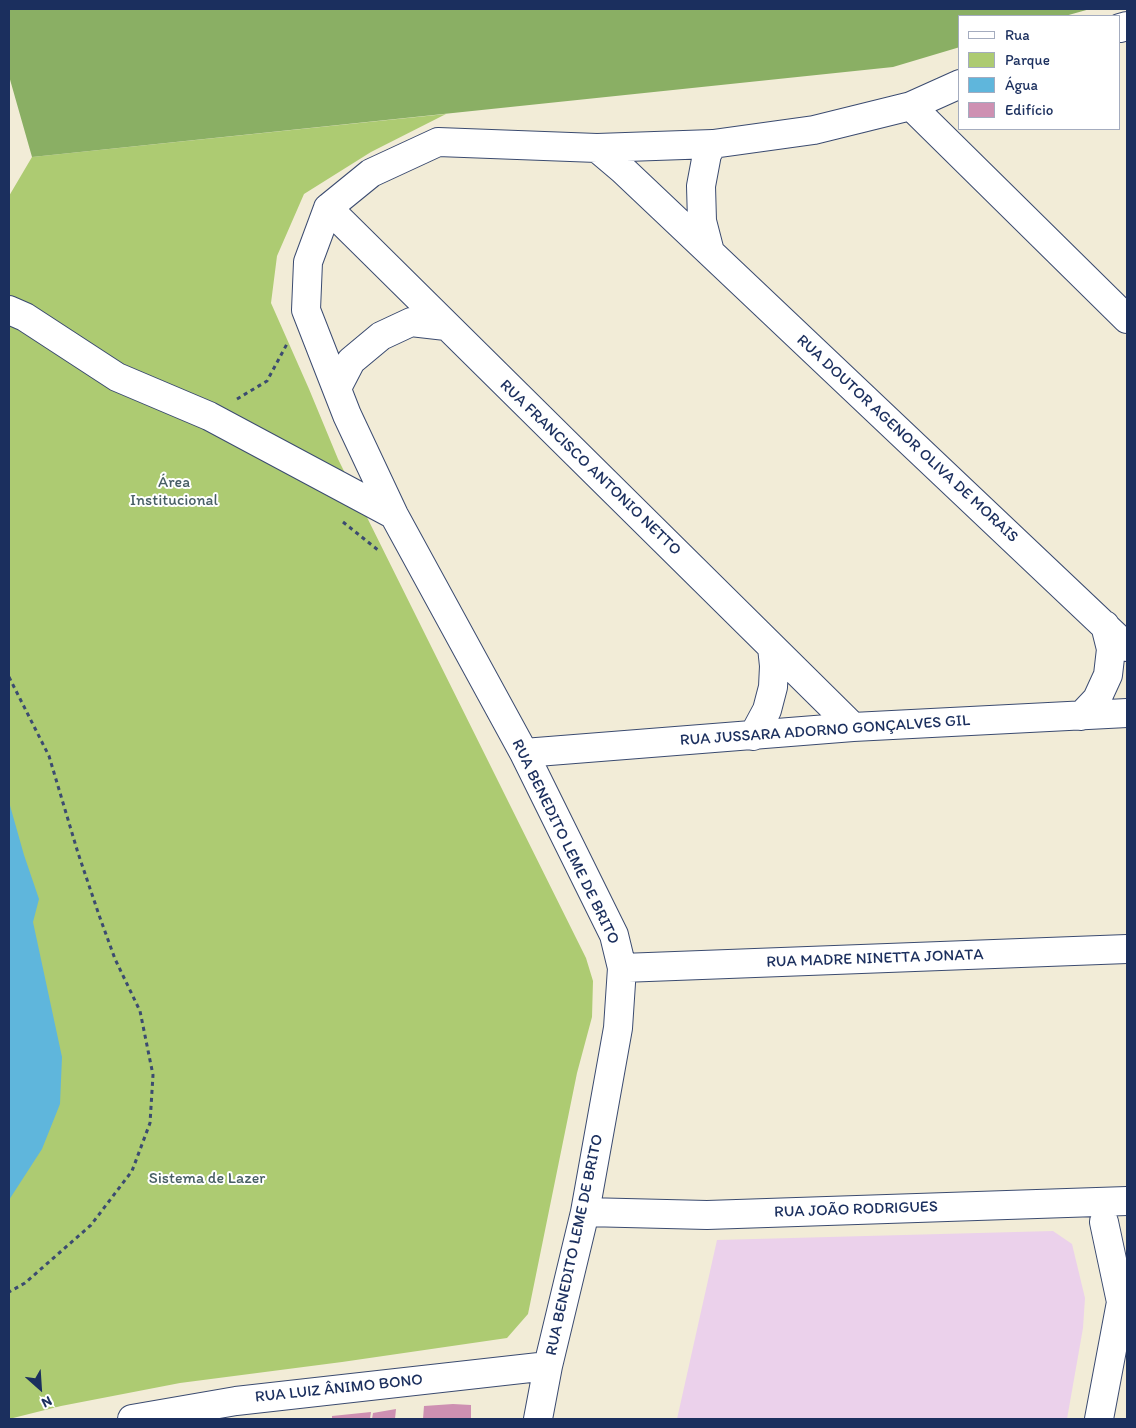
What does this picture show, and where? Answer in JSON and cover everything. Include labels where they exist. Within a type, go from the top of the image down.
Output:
[{"type":"street","points":[[328,208],[371,173],[438,142],[596,148],[713,144],[814,130],[911,106],[958,85]]},
{"type":"street","points":[[911,106],[1127,319]]},
{"type":"street","points":[[710,252],[702,221],[701,186],[707,154],[713,144]]},
{"type":"street","name":"RUA DOUTOR AGENOR OLIVA DE MORAIS","points":[[596,148],[623,170],[1127,647]]},
{"type":"street","name":"RUA BENEDITO LEME DE BRITO","points":[[328,208],[308,262],[306,310],[346,416],[394,515],[524,752],[614,935],[622,968],[618,1028],[585,1212],[548,1366],[538,1419]]},
{"type":"street","name":"RUA FRANCISCO ANTONIO NETTO","points":[[328,208],[853,727]]},
{"type":"street","points":[[9,310],[25,317],[118,377],[209,416],[394,515]]},
{"type":"street","points":[[337,388],[351,361],[381,336],[410,322],[446,326]]},
{"type":"street","points":[[1081,716],[1097,699],[1108,675],[1110,649],[1105,625]]},
{"type":"street","points":[[753,736],[767,710],[773,687],[774,666],[772,647]]},
{"type":"street","name":"RUA JUSSARA ADORNO GONÇALVES GIL","points":[[524,752],[853,727],[1127,714]]},
{"type":"street","name":"RUA MADRE NINETTA JONATA","points":[[622,968],[1127,949]]},
{"type":"street","name":"RUA JOÃO RODRIGUES","points":[[585,1212],[707,1215],[1127,1201]]},
{"type":"street","points":[[1070,1203],[1127,1236]]},
{"type":"street","points":[[1099,1419],[1124,1296],[1104,1222]]},
{"type":"street","name":"RUA LUIZ ÂNIMO BONO","points":[[132,1419],[236,1401],[548,1366]]},
{"type":"path","points":[[209,416],[267,381],[306,310]]},
{"type":"path","points":[[9,677],[49,756],[99,915],[115,959],[140,1011],[153,1075],[150,1123],[132,1171],[91,1225],[25,1283],[9,1292]]},
{"type":"shaded area","points":[[1053,1231],[1072,1244],[1085,1298],[1083,1328],[1067,1419],[677,1419],[717,1240]]},
{"type":"green space","points":[[9,9],[1090,9],[1069,15],[958,15],[958,48],[893,67],[32,157],[9,76]]},
{"type":"green space","points":[[446,114],[371,152],[304,194],[277,256],[271,303],[338,459],[586,958],[593,981],[592,1017],[577,1073],[528,1314],[507,1338],[180,1383],[61,1406],[9,1419],[9,196],[32,157]]},
{"type":"water","points":[[9,802],[39,899],[33,922],[62,1057],[60,1104],[42,1149],[9,1200]]},
{"type":"building","points":[[471,1405],[471,1419],[423,1419],[424,1406]]},
{"type":"building","points":[[396,1409],[395,1419],[372,1419],[373,1413]]},
{"type":"building","points":[[371,1412],[370,1419],[332,1419],[332,1416]]},
{"type":"park label","name":"Área Institucional","points":[[174,492]]},
{"type":"park label","name":"Sistema de Lazer","points":[[207,1179]]}]
